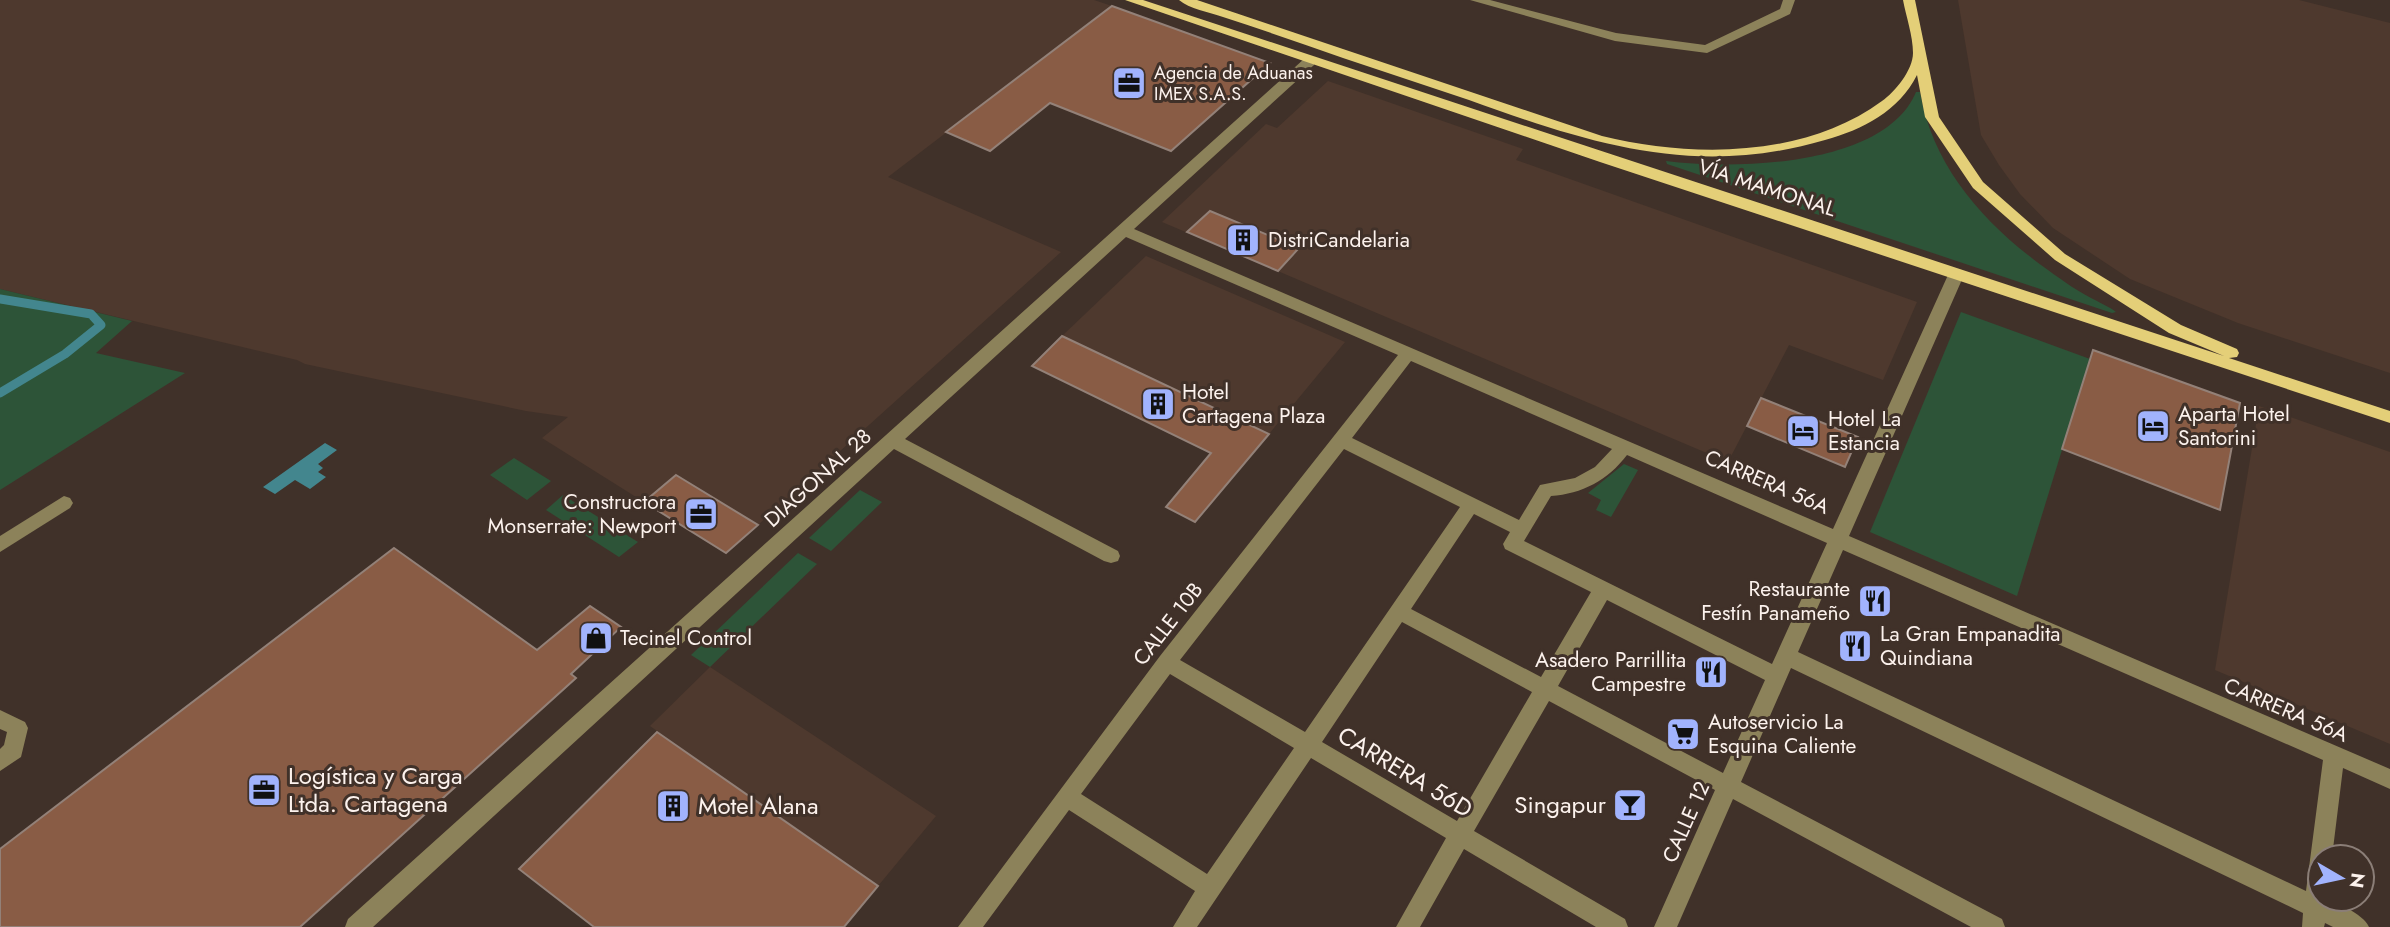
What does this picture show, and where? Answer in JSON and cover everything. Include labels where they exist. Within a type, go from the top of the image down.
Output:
[{"type":"main road","name":"VÍA MAMONAL","points":[[1131,0],[1310,62],[2390,417]]},
{"type":"main road","points":[[1185,0],[1541,121],[1620,144],[1668,150],[1715,152],[1761,149],[1802,142],[1839,131],[1870,116],[1893,99],[1910,79],[1918,58]]},
{"type":"main road","points":[[1909,0],[1918,58],[1932,117],[1978,185],[2060,257],[2175,329],[2319,392]]},
{"type":"street","points":[[1476,0],[1615,37],[1706,49],[1786,11],[1789,0]]},
{"type":"street","name":"DIAGONAL 28","points":[[356,927],[1310,62]]},
{"type":"street","name":"CARRERA 56A","points":[[1124,230],[1838,537],[2390,779]]},
{"type":"street","name":"CALLE 12","points":[[1665,927],[1956,275]]},
{"type":"street","name":"CALLE 10B","points":[[969,927],[1167,662],[1409,353]]},
{"type":"street","points":[[892,440],[1111,556]]},
{"type":"street","points":[[1341,440],[1522,530]]},
{"type":"street","points":[[1625,445],[1612,464],[1589,481],[1559,490],[1546,490],[1512,544],[1603,589],[1781,666],[2314,917],[2358,927]]},
{"type":"street","points":[[0,545],[64,503]]},
{"type":"street","points":[[1185,927],[1306,744],[1471,505]]},
{"type":"street","points":[[1407,927],[1603,589]]},
{"type":"street","points":[[1398,611],[1994,927]]},
{"type":"street","name":"CARRERA 56D","points":[[1167,662],[1617,927]]},
{"type":"street","points":[[0,719],[18,728],[14,750],[0,762]]},
{"type":"street","points":[[2323,843],[2334,755]]},
{"type":"street","points":[[1068,797],[1210,888]]},
{"type":"shaded area","points":[[0,0],[1094,0],[1112,6],[888,177],[1061,252],[758,525],[676,476],[644,502],[542,438],[568,417],[526,411],[305,364],[0,289]]},
{"type":"shaded area","points":[[1958,0],[2299,0],[2390,23],[2390,373],[2238,323],[2130,279],[2053,228],[2020,194],[1981,135]]},
{"type":"shaded area","points":[[1328,81],[1523,149],[1516,160],[1917,302],[1883,380],[1789,345],[1728,462],[1162,222],[1266,124],[1277,128]]},
{"type":"shaded area","points":[[1146,256],[1345,342],[1269,434],[1062,336]]},
{"type":"shaded area","points":[[2259,406],[2390,452],[2390,744],[2215,670]]},
{"type":"shaded area","points":[[710,667],[936,816],[878,886],[650,726]]},
{"type":"green space","points":[[1916,92],[1920,92],[1937,146],[1950,170],[1984,214],[2025,253],[2078,291],[2116,312],[2112,313],[1667,164],[1666,161],[1729,165],[1767,163],[1805,158],[1841,149],[1873,136],[1899,117]]},
{"type":"green space","points":[[0,289],[132,321],[96,353],[185,373],[0,490]]},
{"type":"green space","points":[[1961,312],[2090,359],[2017,596],[1870,532]]},
{"type":"green space","points":[[514,458],[551,481],[527,500],[490,475]]},
{"type":"green space","points":[[1624,464],[1638,470],[1611,517],[1596,510],[1601,500],[1588,493]]},
{"type":"green space","points":[[860,490],[882,502],[831,551],[809,538]]},
{"type":"green space","points":[[563,495],[638,542],[619,557],[546,510]]},
{"type":"green space","points":[[798,553],[817,564],[710,667],[691,655]]},
{"type":"water","points":[[325,443],[337,450],[318,464],[323,468],[318,472],[326,477],[310,489],[295,480],[275,494],[263,487]]},
{"type":"building","name":"Agencia de Aduanas IMEX S.A.S.","points":[[1112,6],[1270,63],[1171,151],[1050,103],[990,151],[946,132]]},
{"type":"building","name":"DistriCandelaria","points":[[1210,211],[1299,248],[1278,271],[1187,232]]},
{"type":"building","name":"Hotel Cartagena Plaza","points":[[1062,336],[1269,434],[1195,522],[1166,507],[1211,453],[1032,366]]},
{"type":"building","name":"Aparta Hotel Santorini","points":[[2093,350],[2240,403],[2220,510],[2062,449]]},
{"type":"building","name":"Hotel La Estancia","points":[[1761,398],[1858,437],[1845,467],[1747,426]]},
{"type":"building","name":"Constructora Monserrate: Newport","points":[[676,475],[758,525],[726,553],[644,502]]},
{"type":"building","name":"Logística y Carga Ltda. Cartagena","points":[[394,548],[537,650],[590,606],[621,627],[571,674],[576,678],[300,927],[0,927],[0,849]]},
{"type":"building","name":"Motel Alana","points":[[657,732],[878,886],[844,927],[594,927],[519,869]]},
{"type":"waterway","points":[[0,299],[91,314],[101,325],[65,354],[0,393]]},
{"type":"place","name":"Agencia de Aduanas IMEX S.A.S.","points":[[1129,83]]},
{"type":"place","name":"DistriCandelaria","points":[[1243,240]]},
{"type":"place","name":"Hotel Cartagena Plaza","points":[[1158,404]]},
{"type":"place","name":"Aparta Hotel Santorini","points":[[2153,426]]},
{"type":"place","name":"Hotel La Estancia","points":[[1803,431]]},
{"type":"place","name":"Constructora Monserrate: Newport","points":[[701,514]]},
{"type":"place","name":"Restaurante Festín Panameño","points":[[1875,601]]},
{"type":"place","name":"Tecinel Control","points":[[596,638]]},
{"type":"place","name":"La Gran Empanadita Quindiana","points":[[1855,646]]},
{"type":"place","name":"Asadero Parrillita Campestre","points":[[1711,672]]},
{"type":"place","name":"Autoservicio La Esquina Caliente","points":[[1683,734]]},
{"type":"place","name":"Logística y Carga Ltda. Cartagena","points":[[264,790]]},
{"type":"place","name":"Singapur","points":[[1630,805]]},
{"type":"place","name":"Motel Alana","points":[[673,806]]}]
